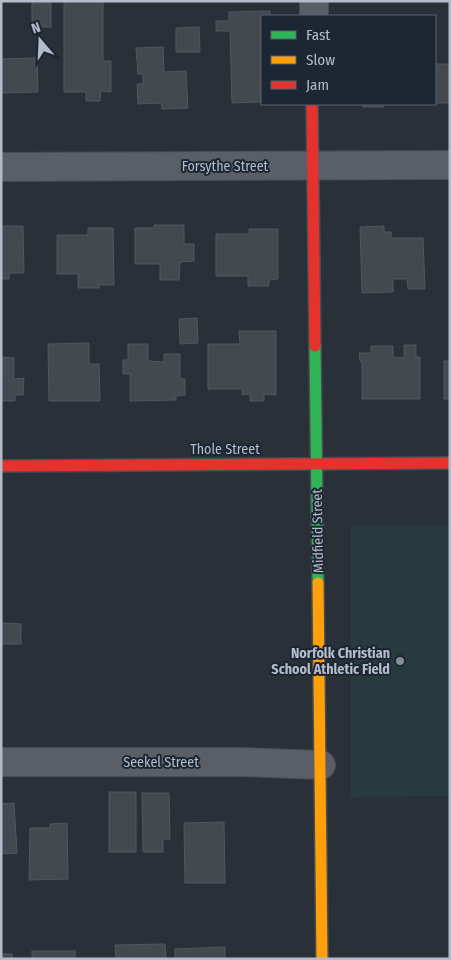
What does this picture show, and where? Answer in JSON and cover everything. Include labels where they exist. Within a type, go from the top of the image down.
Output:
[{"type":"street","points":[[314,1],[314,15]]},
{"type":"street","name":"Midfield Street","points":[[312,105],[322,959]]},
{"type":"street","name":"Forsythe Street","points":[[1,167],[450,165]]},
{"type":"street","name":"Thole Street","points":[[1,466],[450,463]]},
{"type":"street","name":"Seekel Street","points":[[1,762],[321,764]]},
{"type":"green space","name":"Norfolk Christian School Athletic Field","points":[[351,526],[450,526],[450,796],[351,797]]},
{"type":"building","points":[[64,1],[103,1],[103,61],[111,61],[111,92],[101,91],[100,101],[86,101],[86,92],[64,92]]},
{"type":"building","points":[[32,3],[51,3],[51,27],[32,27]]},
{"type":"building","points":[[270,11],[270,15],[261,15],[261,102],[232,103],[230,31],[216,31],[216,21],[229,21],[229,12]]},
{"type":"building","points":[[199,27],[200,52],[176,52],[176,28]]},
{"type":"building","points":[[163,47],[164,72],[186,71],[188,108],[162,109],[161,103],[138,104],[137,84],[143,84],[143,74],[138,74],[136,48]]},
{"type":"building","points":[[37,58],[38,92],[1,93],[1,59]]},
{"type":"building","points":[[436,64],[450,64],[450,103],[436,103]]},
{"type":"building","points":[[363,105],[383,105],[383,107],[363,107]]},
{"type":"building","points":[[154,225],[184,225],[184,244],[194,244],[194,261],[180,262],[179,280],[160,280],[160,264],[135,264],[135,228],[154,228]]},
{"type":"building","points":[[1,226],[23,226],[24,273],[9,273],[9,279],[1,279]]},
{"type":"building","points":[[384,226],[384,232],[391,232],[391,238],[423,238],[425,289],[408,289],[407,279],[393,279],[393,292],[362,293],[360,227]]},
{"type":"building","points":[[88,228],[113,228],[114,285],[99,285],[99,288],[78,288],[78,274],[57,274],[57,235],[88,235]]},
{"type":"building","points":[[249,229],[278,229],[278,279],[269,280],[269,286],[248,286],[248,276],[216,276],[216,234],[249,234]]},
{"type":"building","points":[[197,318],[198,343],[180,344],[179,319]]},
{"type":"building","points":[[239,331],[276,331],[276,395],[264,394],[264,401],[250,401],[250,394],[242,395],[242,389],[208,389],[208,344],[240,344]]},
{"type":"building","points":[[89,343],[89,364],[99,364],[100,401],[49,401],[48,344]]},
{"type":"building","points":[[128,344],[148,344],[148,361],[164,362],[164,354],[180,354],[180,379],[185,379],[185,395],[176,396],[176,400],[130,401],[130,374],[123,374],[123,360],[128,360]]},
{"type":"building","points":[[404,345],[416,345],[416,357],[420,357],[420,399],[362,399],[362,361],[360,361],[359,353],[371,353],[371,346],[393,346],[393,357],[404,358]]},
{"type":"building","points":[[2,357],[14,358],[14,379],[24,378],[23,395],[15,395],[15,401],[1,401]]},
{"type":"building","points":[[444,361],[450,361],[450,399],[444,399]]},
{"type":"building","points":[[1,623],[21,624],[21,644],[1,644]]},
{"type":"building","points":[[109,792],[136,792],[136,852],[109,852]]},
{"type":"building","points":[[142,793],[169,793],[170,839],[163,839],[163,852],[143,852]]},
{"type":"building","points":[[14,803],[17,853],[1,854],[1,804]]},
{"type":"building","points":[[224,822],[225,883],[185,883],[184,823]]},
{"type":"building","points":[[67,823],[68,879],[29,880],[30,828],[50,828],[50,824]]},
{"type":"building","points":[[165,944],[166,959],[116,959],[115,945]]},
{"type":"building","points":[[225,947],[225,959],[175,959],[175,949]]},
{"type":"building","points":[[32,951],[75,951],[75,959],[32,959]]},
{"type":"building","points":[[1,954],[12,954],[12,959],[1,959]]},
{"type":"traffic: fast","points":[[315,346],[318,583]]},
{"type":"traffic: slow","points":[[318,583],[322,959]]},
{"type":"traffic: jam","points":[[312,105],[315,346]]},
{"type":"traffic: jam","points":[[1,466],[450,463]]},
{"type":"place","name":"Norfolk Christian School Athletic Field","points":[[400,661]]}]
